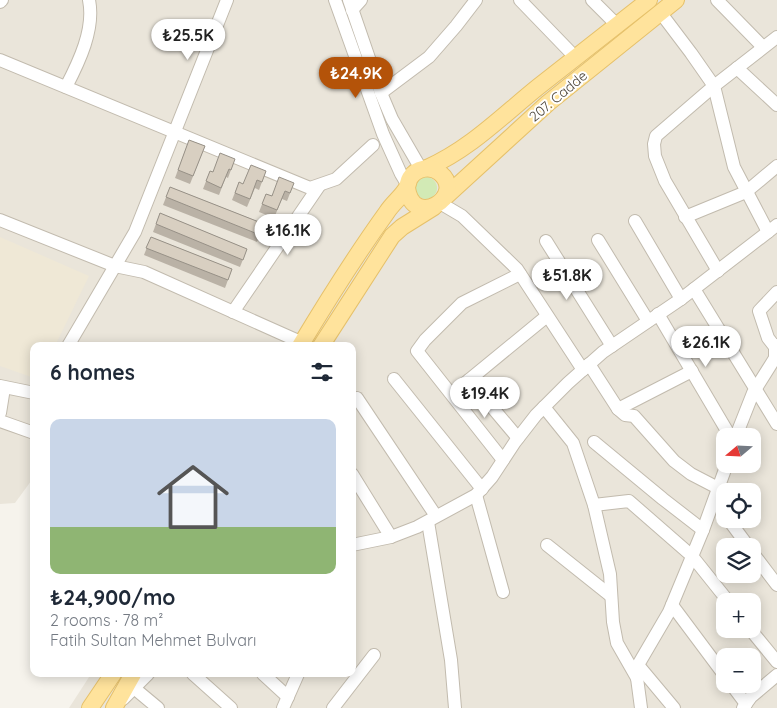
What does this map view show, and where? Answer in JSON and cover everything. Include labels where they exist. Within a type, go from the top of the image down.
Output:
[{"type":"main road","name":"207. Cadde","points":[[424,169],[453,156],[617,25],[654,6],[676,0]]},
{"type":"main road","name":"207. Cadde","points":[[324,342],[392,236],[402,227],[439,203],[654,6]]},
{"type":"main road","points":[[302,342],[372,232],[407,186],[415,172],[424,169],[440,173],[444,178],[446,192],[439,203],[428,208],[416,205],[408,194],[407,186]]},
{"type":"main road","points":[[90,708],[111,677]]},
{"type":"main road","points":[[114,708],[134,681]]},
{"type":"street","points":[[66,87],[78,64],[87,34],[90,8],[88,0]]},
{"type":"street","points":[[70,342],[135,232],[228,0]]},
{"type":"street","points":[[335,0],[383,134],[407,186]]},
{"type":"street","points":[[361,0],[350,5],[381,93],[392,119],[424,169]]},
{"type":"street","points":[[381,93],[429,57],[476,0]]},
{"type":"street","points":[[520,0],[576,58]]},
{"type":"street","points":[[592,0],[617,25]]},
{"type":"street","points":[[717,0],[763,47]]},
{"type":"street","points":[[356,544],[391,537],[432,519],[479,492],[518,438],[544,407],[586,367],[612,346],[681,299],[773,228],[746,192],[734,167],[714,86],[654,6]]},
{"type":"street","points":[[718,271],[665,181],[655,156],[654,144],[656,136],[714,86],[776,39]]},
{"type":"street","points":[[0,60],[310,188],[336,179],[373,145]]},
{"type":"street","points":[[737,68],[777,105]]},
{"type":"street","points":[[685,216],[746,192],[777,166]]},
{"type":"street","points":[[233,312],[320,186]]},
{"type":"street","points":[[439,203],[462,216],[520,274],[547,316],[618,409],[624,415],[634,416],[674,461],[716,494],[704,530],[672,605],[638,665],[637,678],[641,708]]},
{"type":"street","points":[[0,220],[115,266],[144,272],[298,342]]},
{"type":"street","points":[[635,221],[681,299]]},
{"type":"street","points":[[598,240],[692,371],[725,428]]},
{"type":"street","points":[[546,241],[612,346]]},
{"type":"street","points":[[502,460],[418,351],[424,340],[462,303],[520,274]]},
{"type":"street","points":[[694,289],[777,424]]},
{"type":"street","points":[[739,428],[756,390],[776,353],[768,338],[759,311],[777,292]]},
{"type":"street","points":[[452,394],[547,316]]},
{"type":"street","points":[[618,409],[692,371]]},
{"type":"street","points":[[394,378],[479,492],[503,592]]},
{"type":"street","points":[[469,380],[518,438]]},
{"type":"street","points":[[0,413],[2,387],[30,392]]},
{"type":"street","points":[[357,398],[432,519],[456,708]]},
{"type":"street","points":[[544,407],[573,443],[594,505],[610,574],[613,622],[617,642],[637,678]]},
{"type":"street","points":[[0,421],[30,432]]},
{"type":"street","points":[[594,442],[704,530]]},
{"type":"street","points":[[356,480],[391,537]]},
{"type":"street","points":[[594,505],[629,501],[692,556],[722,593]]},
{"type":"street","points":[[547,545],[611,596]]},
{"type":"street","points":[[761,564],[777,585]]},
{"type":"street","points":[[672,605],[716,664]]},
{"type":"street","points":[[757,638],[777,662]]},
{"type":"street","points":[[333,708],[374,655]]},
{"type":"street","points":[[638,665],[674,708]]},
{"type":"street","points":[[737,693],[745,706],[751,697],[777,675]]},
{"type":"street","points":[[196,677],[231,708]]},
{"type":"street","points":[[265,677],[286,702],[297,677]]},
{"type":"street","points":[[134,681],[158,708]]},
{"type":"shaded area","points":[[0,0],[777,0],[777,708],[69,708],[89,677],[356,677],[356,342],[30,342],[30,482],[15,503],[0,504]]},
{"type":"shaded area","points":[[0,237],[89,276],[57,342],[30,342],[30,377],[0,366]]},
{"type":"green space","points":[[426,177],[434,180],[437,188],[434,196],[426,199],[418,196],[415,188],[418,180]]},
{"type":"building","points":[[189,140],[205,146],[193,176],[178,170]]},
{"type":"building","points":[[220,153],[235,159],[221,188],[206,181],[210,171],[213,172]]},
{"type":"building","points":[[251,165],[266,171],[262,182],[257,180],[250,199],[235,193],[239,182],[243,184]]},
{"type":"building","points":[[279,177],[294,183],[290,193],[285,191],[277,210],[262,204],[266,194],[272,196]]},
{"type":"building","points":[[170,187],[264,224],[260,235],[166,197]]},
{"type":"building","points":[[160,213],[247,249],[243,260],[156,224]]},
{"type":"building","points":[[151,237],[232,269],[228,280],[146,248]]}]
